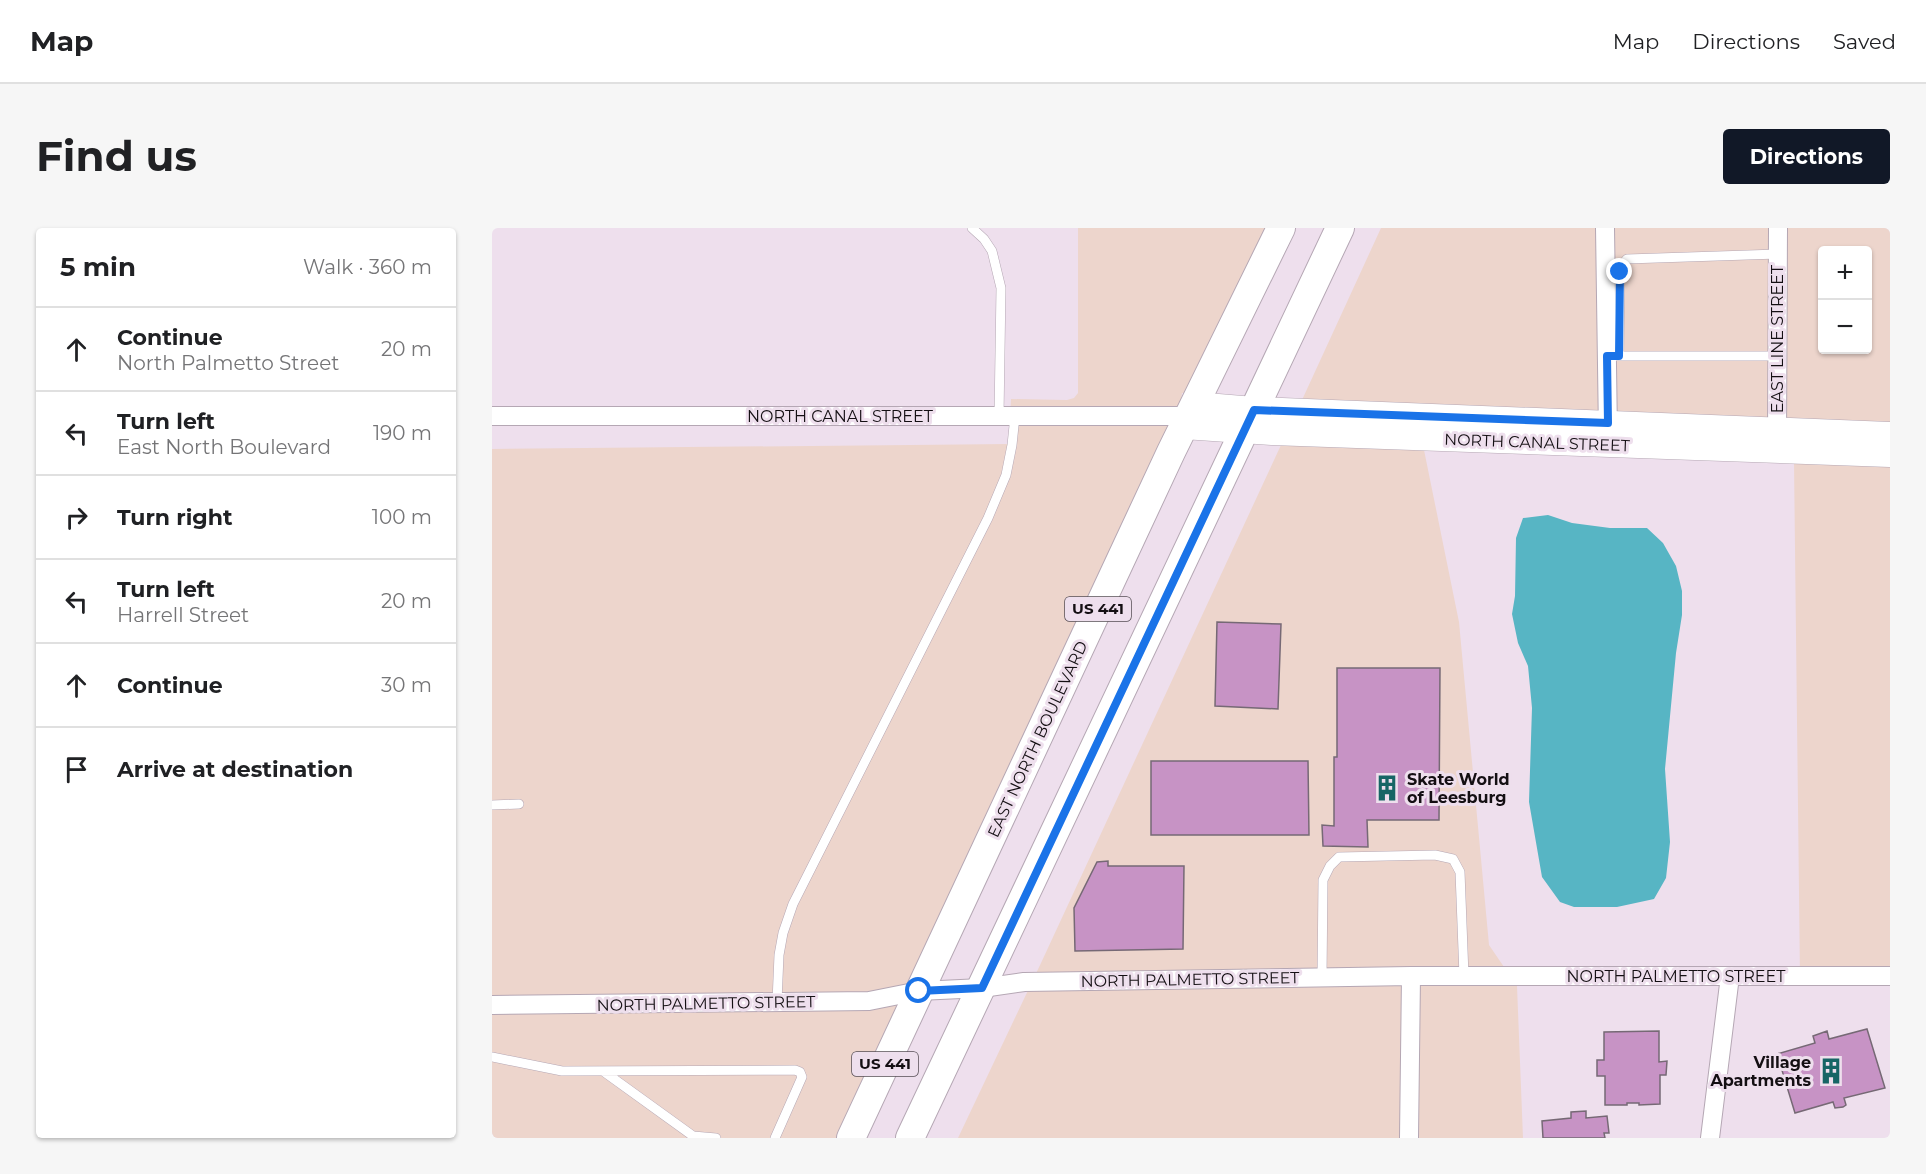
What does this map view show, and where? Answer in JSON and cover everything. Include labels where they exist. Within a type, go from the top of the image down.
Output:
[{"type":"main road","name":"EAST NORTH BOULEVARD","points":[[919,991],[1189,416],[1281,228]]},
{"type":"main road","name":"US 441","points":[[910,1138],[1340,228]]},
{"type":"main road","name":"US 441","points":[[851,1138],[919,991]]},
{"type":"street","points":[[1605,228],[1613,356],[1608,434]]},
{"type":"street","name":"EAST LINE STREET","points":[[1777,440],[1778,228]]},
{"type":"street","name":"NORTH CANAL STREET","points":[[492,416],[1189,416],[1777,440],[1890,454]]},
{"type":"street","points":[[1777,440],[1890,435]]},
{"type":"street","points":[[1408,1138],[1411,976]]},
{"type":"street","name":"NORTH PALMETTO STREET","points":[[492,1005],[869,1000],[919,991],[982,988],[1024,982],[1411,976],[1890,976]]},
{"type":"street","points":[[1710,1138],[1730,976]]},
{"type":"lane","points":[[777,1002],[781,944],[793,904],[988,518],[1006,475],[1012,445],[1007,416],[1001,288],[992,251],[984,239],[972,228]]},
{"type":"lane","points":[[1777,356],[1613,356],[1620,272],[1627,259],[1778,254]]},
{"type":"lane","points":[[492,805],[519,804]]},
{"type":"lane","points":[[1322,977],[1323,880],[1330,866],[1339,857],[1435,855],[1453,859],[1460,872],[1464,976]]},
{"type":"lane","points":[[492,1057],[550,1070],[795,1070],[800,1072],[802,1077],[775,1138]]},
{"type":"lane","points":[[603,1071],[693,1137],[716,1138]]},
{"type":"shaded area","points":[[1078,228],[1267,228],[1186,393],[1182,393],[1181,402],[837,1138],[492,1138],[492,449],[1009,444],[1011,399],[1067,400],[1074,398],[1078,393]]},
{"type":"shaded area","points":[[1381,228],[1890,228],[1890,423],[1302,400]]},
{"type":"shaded area","points":[[1281,445],[1424,450],[1459,622],[1489,945],[1517,986],[1523,1138],[958,1138],[1041,963]]},
{"type":"shaded area","points":[[1794,462],[1890,466],[1890,976],[1800,978]]},
{"type":"water","points":[[1548,515],[1572,523],[1610,528],[1647,528],[1663,543],[1676,566],[1682,591],[1682,615],[1665,769],[1670,842],[1666,878],[1654,899],[1617,907],[1574,907],[1560,902],[1542,877],[1529,802],[1532,708],[1528,666],[1518,643],[1512,614],[1515,596],[1516,538],[1523,518]]},
{"type":"building","points":[[1217,622],[1281,624],[1278,709],[1215,706]]},
{"type":"building","name":"Skate World of Leesburg","points":[[1337,668],[1440,668],[1439,820],[1367,820],[1368,847],[1323,846],[1322,825],[1334,826]]},
{"type":"building","points":[[1151,761],[1308,761],[1309,835],[1151,835]]},
{"type":"building","points":[[1108,861],[1108,866],[1184,866],[1183,949],[1075,951],[1074,908],[1097,862]]},
{"type":"building","name":"Village Apartments","points":[[1867,1029],[1885,1088],[1844,1098],[1846,1105],[1843,1107],[1835,1108],[1833,1102],[1795,1113],[1777,1054],[1815,1043],[1813,1036],[1827,1031],[1829,1039]]},
{"type":"building","name":"Village Apartments","points":[[1659,1031],[1659,1062],[1667,1061],[1666,1075],[1660,1075],[1660,1104],[1605,1105],[1605,1076],[1597,1076],[1597,1060],[1604,1060],[1604,1032]]},
{"type":"building","points":[[1586,1111],[1586,1118],[1607,1116],[1609,1133],[1604,1133],[1605,1138],[1543,1138],[1542,1121],[1571,1118],[1571,1112]]},
{"type":"place","name":"Skate World of Leesburg","points":[[1387,788]]},
{"type":"place","name":"Village Apartments","points":[[1831,1071]]},
{"type":"route","points":[[919,991],[982,988],[1254,410],[1608,423],[1607,356],[1619,356],[1620,272]]}]
